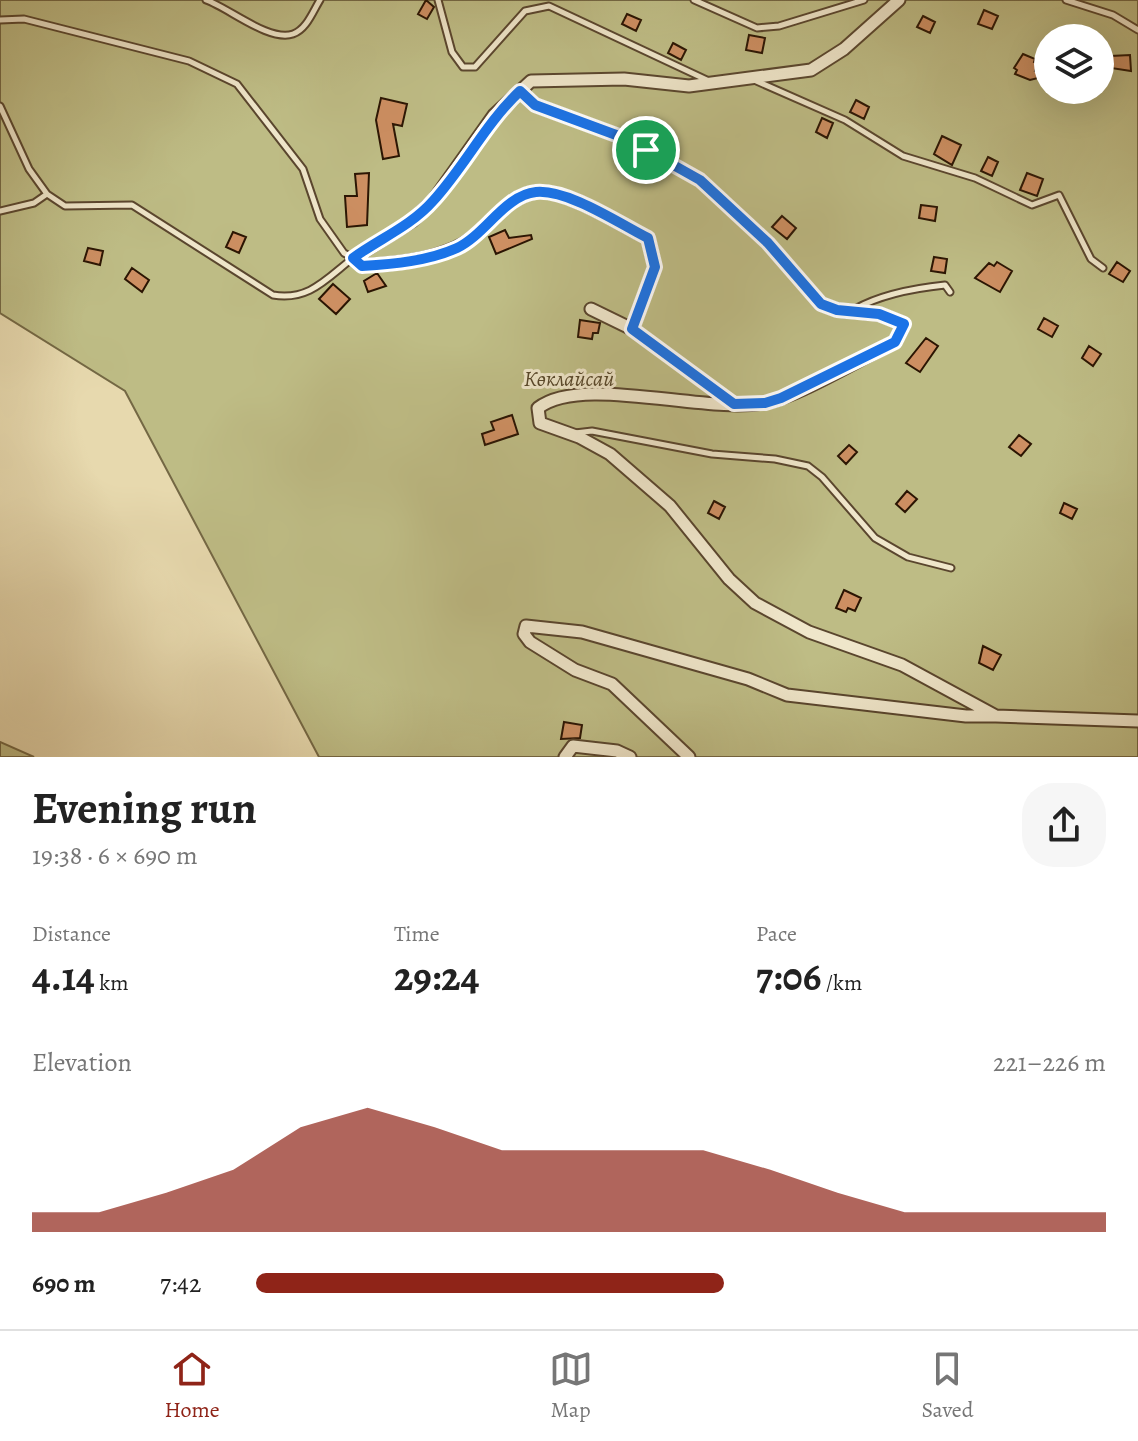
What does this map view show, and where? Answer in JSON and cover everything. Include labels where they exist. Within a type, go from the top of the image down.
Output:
[{"type":"street","points":[[632,329],[655,267],[648,238],[558,195],[538,192],[522,195],[459,247],[386,265],[362,266],[353,258],[412,221],[433,201],[494,115],[520,91],[541,79],[567,82],[624,79],[689,86],[753,80],[826,63],[899,0]]},
{"type":"street","points":[[520,91],[535,105],[627,139],[700,180],[768,243],[821,304],[892,318],[904,324],[895,342],[765,403],[586,395],[558,399],[538,408],[540,423],[570,433],[610,454],[670,506],[729,579],[755,603],[809,632],[902,665],[996,716]]},
{"type":"street","points":[[591,309],[632,329],[734,404]]},
{"type":"street","points":[[689,757],[612,684],[575,670],[530,642],[524,634],[526,626],[582,632],[748,679],[787,695],[966,716],[1138,721]]},
{"type":"street","points":[[565,757],[573,746],[617,751],[630,757]]},
{"type":"lane","points":[[206,0],[277,34],[293,34],[304,25],[320,0]]},
{"type":"lane","points":[[438,0],[452,52],[463,67],[475,67],[525,11],[549,6],[713,84]]},
{"type":"lane","points":[[694,0],[757,28],[779,26],[864,0]]},
{"type":"lane","points":[[1066,0],[1113,15],[1138,30]]},
{"type":"lane","points":[[0,20],[24,19],[189,61],[237,84],[303,169],[320,219],[344,253],[353,258],[311,290],[293,298],[273,295],[132,205],[65,206],[47,194],[29,169],[0,106]]},
{"type":"lane","points":[[753,80],[845,120],[903,156],[975,178],[1032,205],[1059,195],[1091,259],[1103,268]]},
{"type":"lane","points":[[0,211],[34,203],[47,194]]},
{"type":"lane","points":[[851,311],[868,302],[929,287],[945,285],[950,292]]},
{"type":"lane","points":[[570,433],[592,431],[712,454],[775,459],[808,466],[822,477],[875,538],[908,557],[951,568]]},
{"type":"green space","name":"Көклайсай","points":[[0,0],[1138,0],[1138,757],[319,757],[125,391],[0,313]]},
{"type":"green space","points":[[0,742],[34,757],[0,757]]},
{"type":"building","points":[[426,0],[434,7],[427,19],[418,14]]},
{"type":"building","points":[[984,10],[998,16],[992,29],[978,24]]},
{"type":"building","points":[[627,14],[641,20],[636,31],[622,24]]},
{"type":"building","points":[[923,16],[935,22],[930,33],[917,27]]},
{"type":"building","points":[[749,35],[765,38],[762,53],[746,50]]},
{"type":"building","points":[[673,43],[686,50],[681,60],[668,53]]},
{"type":"building","points":[[1023,54],[1034,59],[1034,79],[1015,74],[1017,70],[1014,68]]},
{"type":"building","points":[[1130,55],[1131,71],[1114,68],[1114,56]]},
{"type":"building","points":[[381,98],[407,104],[402,126],[393,124],[399,156],[383,159],[376,120]]},
{"type":"building","points":[[856,100],[869,107],[864,119],[850,112]]},
{"type":"building","points":[[822,118],[833,123],[827,138],[816,132]]},
{"type":"building","points":[[942,136],[961,145],[952,165],[934,154]]},
{"type":"building","points":[[988,157],[998,162],[992,176],[981,171]]},
{"type":"building","points":[[369,173],[367,225],[347,227],[345,196],[357,196],[355,174]]},
{"type":"building","points":[[1027,173],[1043,179],[1037,196],[1020,190]]},
{"type":"building","points":[[921,205],[937,207],[935,221],[919,218]]},
{"type":"building","points":[[782,216],[796,228],[787,239],[772,227]]},
{"type":"building","points":[[505,230],[509,238],[531,235],[532,239],[496,254],[489,237]]},
{"type":"building","points":[[233,232],[246,237],[239,253],[226,247]]},
{"type":"building","points":[[88,248],[103,251],[100,265],[84,261]]},
{"type":"building","points":[[934,257],[947,259],[945,273],[931,271]]},
{"type":"building","points":[[997,262],[1012,271],[1000,292],[975,278],[989,263],[994,266]]},
{"type":"building","points":[[1117,262],[1130,271],[1123,282],[1109,274]]},
{"type":"building","points":[[132,268],[149,280],[142,292],[125,279]]},
{"type":"building","points":[[377,273],[386,286],[368,292],[364,281]]},
{"type":"building","points":[[333,284],[350,299],[336,314],[319,299]]},
{"type":"building","points":[[1044,318],[1058,326],[1052,337],[1038,329]]},
{"type":"building","points":[[580,320],[600,323],[598,333],[593,333],[592,339],[578,337]]},
{"type":"building","points":[[926,338],[938,346],[920,372],[906,363]]},
{"type":"building","points":[[1089,346],[1101,354],[1093,366],[1082,358]]},
{"type":"building","points":[[512,415],[518,434],[485,445],[482,434],[494,430],[491,422]]},
{"type":"building","points":[[1019,435],[1031,444],[1021,456],[1009,447]]},
{"type":"building","points":[[849,445],[857,452],[846,464],[838,456]]},
{"type":"building","points":[[907,491],[917,499],[905,512],[896,504]]},
{"type":"building","points":[[714,501],[725,507],[719,519],[708,513]]},
{"type":"building","points":[[1064,503],[1077,509],[1072,519],[1060,513]]},
{"type":"building","points":[[844,590],[861,598],[855,611],[836,608]]},
{"type":"building","points":[[983,646],[1001,655],[993,670],[979,663]]},
{"type":"building","points":[[564,722],[582,725],[580,738],[561,739]]},
{"type":"route","points":[[520,91],[535,105],[627,139],[646,150],[700,180],[768,243],[821,304],[837,310],[879,314],[904,324],[895,342],[781,398],[765,403],[734,404],[632,329],[642,295],[655,267],[648,238],[558,195],[538,192],[522,195],[459,247],[386,265],[362,266],[353,258],[412,221],[433,201],[494,115],[520,91]]}]
